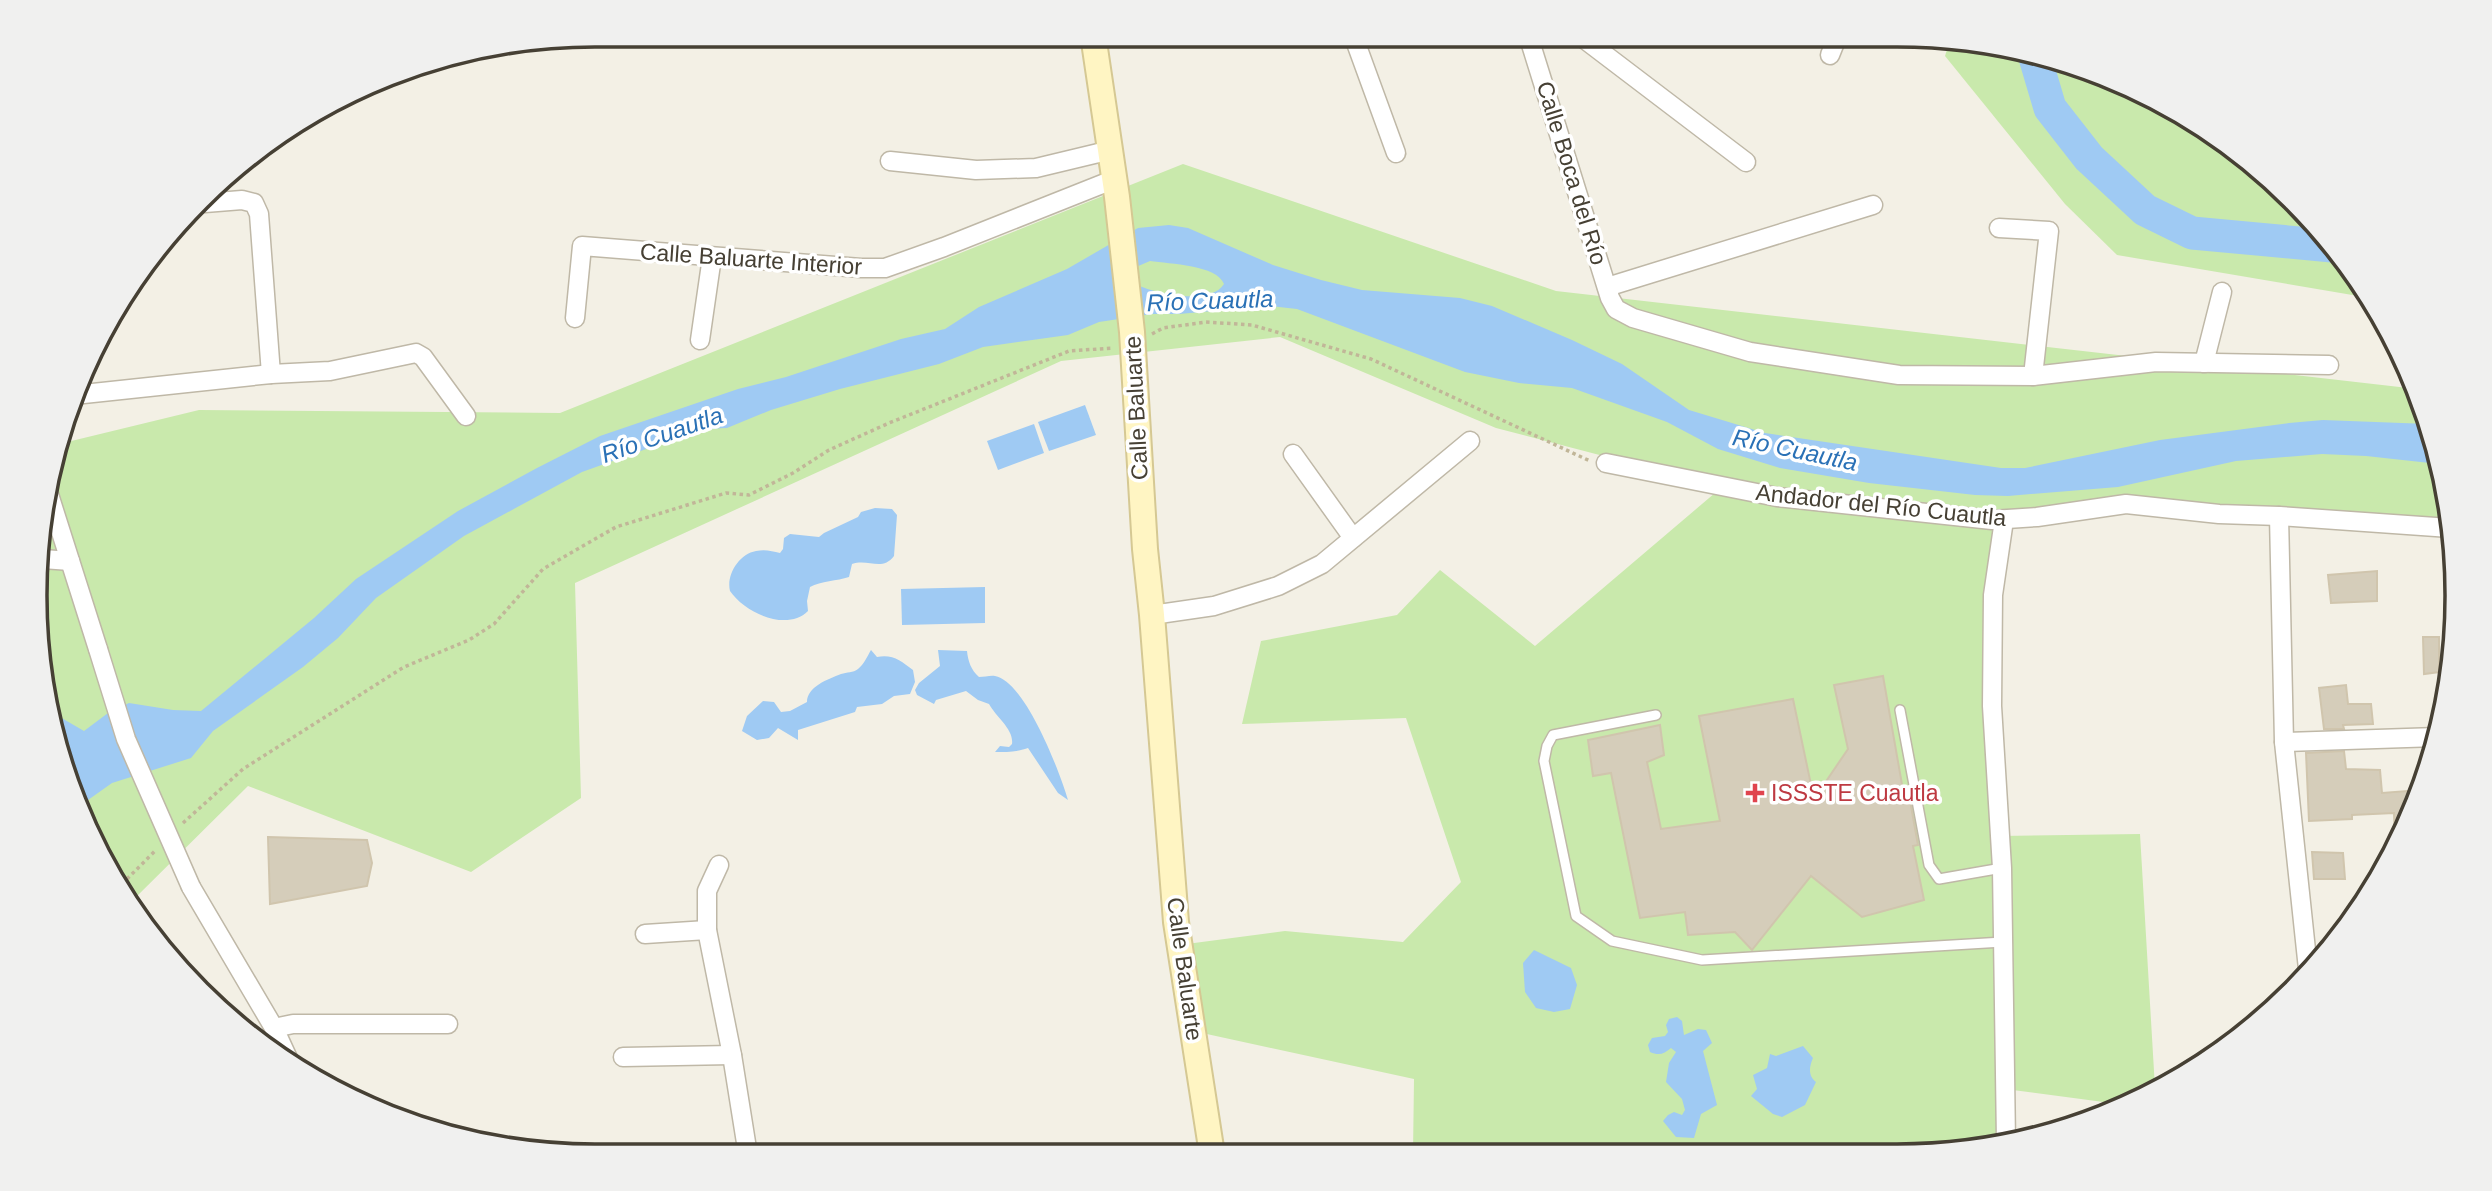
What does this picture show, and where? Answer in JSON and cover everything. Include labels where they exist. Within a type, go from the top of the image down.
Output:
[{"type":"street","name":"Calle Baluarte","points":[[1095,47],[1115,179],[1132,339],[1145,549],[1176,922],[1210,1144]]},
{"type":"street","points":[[1357,47],[1396,153]]},
{"type":"street","name":"Calle Boca del Río","points":[[1532,47],[1609,298],[1616,309],[1633,318],[1750,352],[1899,375],[2033,376]]},
{"type":"street","points":[[1595,47],[1746,162]]},
{"type":"street","points":[[1830,55],[1834,47]]},
{"type":"street","points":[[890,161],[976,170],[1036,169],[1111,150]]},
{"type":"street","name":"Calle Baluarte Interior","points":[[575,318],[582,246],[885,268],[956,243],[1115,179]]},
{"type":"street","points":[[214,202],[242,200],[254,203],[259,214],[271,374]]},
{"type":"street","points":[[1607,287],[1873,205]]},
{"type":"street","points":[[1999,229],[2049,231],[2033,376],[2156,362],[2329,365]]},
{"type":"street","points":[[700,340],[712,257]]},
{"type":"street","points":[[2204,363],[2222,292]]},
{"type":"street","points":[[86,394],[271,374],[330,371],[416,353],[423,357],[466,416]]},
{"type":"street","points":[[1152,615],[1214,606],[1278,586],[1322,564],[1470,441]]},
{"type":"street","points":[[1293,454],[1353,538]]},
{"type":"street","name":"Andador del Río Cuautla","points":[[1606,463],[1776,498],[2004,520],[2126,504],[2219,514],[2440,527]]},
{"type":"street","points":[[54,511],[126,739],[191,887],[281,1044]]},
{"type":"street","points":[[2279,516],[2284,742],[2307,959]]},
{"type":"street","points":[[2004,520],[1993,595],[1992,706],[2002,868],[2006,1132]]},
{"type":"street","points":[[48,559],[70,561]]},
{"type":"street","points":[[2284,742],[2426,737]]},
{"type":"street","points":[[719,865],[707,891],[707,930],[732,1055],[746,1144]]},
{"type":"street","points":[[645,934],[707,930]]},
{"type":"street","points":[[274,1028],[293,1024],[448,1024]]},
{"type":"street","points":[[623,1057],[732,1055]]},
{"type":"lane","points":[[1900,710],[1929,865],[1939,879],[2002,868]]},
{"type":"lane","points":[[1656,715],[1553,735],[1545,754],[1544,761],[1576,916],[1612,941],[1702,960],[2003,942]]},
{"type":"path","points":[[175,831],[243,769],[404,667],[468,640],[494,624],[543,569],[616,527],[726,493],[749,495],[793,473],[829,450],[877,428],[1069,351],[1132,339],[1163,328],[1206,322],[1252,325],[1371,359],[1589,461],[1606,463]]},
{"type":"path","points":[[127,879],[158,848]]},
{"type":"green space","points":[[1947,50],[1968,52],[2073,76],[2171,121],[2258,183],[2309,234],[2355,295],[2117,255],[2065,204],[1945,56]]},
{"type":"green space","points":[[1183,164],[1556,291],[2404,387],[2426,454],[2440,525],[2163,508],[1992,520],[2000,836],[2140,834],[2154,1079],[2105,1102],[2005,1089],[2005,1133],[1932,1143],[1413,1144],[1414,1079],[1193,1031],[1179,945],[1285,931],[1403,942],[1461,882],[1406,718],[1242,724],[1261,641],[1397,615],[1440,570],[1535,646],[1722,487],[1496,428],[1280,337],[1061,361],[575,583],[581,798],[471,872],[248,786],[137,896],[104,838],[76,772],[52,667],[48,631],[48,560],[58,489],[70,441],[199,410],[560,413]]},
{"type":"water","name":"Río Cuautla","points":[[1169,225],[1188,228],[1273,265],[1321,280],[1362,290],[1460,298],[1492,306],[1622,364],[1689,410],[1765,433],[2001,468],[2025,468],[2160,440],[2323,420],[2417,424],[2428,463],[2322,454],[2236,461],[2118,487],[2008,496],[1869,483],[1780,468],[1718,449],[1667,422],[1572,388],[1519,383],[1465,372],[1297,309],[1269,306],[1152,314],[1099,322],[1068,335],[983,347],[939,364],[771,410],[727,428],[702,429],[582,472],[464,536],[376,598],[338,638],[303,667],[213,731],[191,758],[112,783],[87,801],[76,772],[62,718],[84,731],[108,713],[129,703],[201,711],[314,618],[356,579],[458,511],[537,468],[600,436],[738,389],[786,377],[901,339],[945,329],[979,307],[1067,269],[1138,228]],"holes":[[[1150,261],[1203,269],[1220,278],[1224,284],[1207,295],[1181,296],[1154,291],[1134,283],[1136,267]]]},
{"type":"water","points":[[1085,405],[1096,435],[1049,451],[1038,422]]},
{"type":"water","points":[[1034,424],[1044,453],[998,470],[987,441]]},
{"type":"water","points":[[875,508],[892,509],[897,515],[894,556],[880,564],[852,564],[849,577],[810,587],[808,611],[799,617],[778,620],[756,613],[730,591],[732,572],[744,556],[762,550],[780,553],[784,538],[790,534],[819,537],[858,517],[861,512]]},
{"type":"water","points":[[985,587],[985,623],[902,625],[901,589]]},
{"type":"water","points":[[871,650],[877,657],[892,657],[913,670],[915,682],[910,694],[894,696],[882,704],[857,707],[855,712],[798,730],[798,740],[778,728],[769,738],[757,740],[742,731],[747,716],[763,701],[774,702],[781,712],[790,711],[807,702],[810,692],[819,684],[858,669]]},
{"type":"water","points":[[938,650],[967,651],[970,665],[979,677],[995,676],[1007,682],[1018,694],[1040,730],[1068,800],[1058,793],[1028,748],[995,752],[1000,746],[1009,747],[1012,739],[989,704],[966,691],[936,700],[934,704],[917,695],[915,690],[919,683],[940,666]]},
{"type":"water","points":[[1534,950],[1571,968],[1577,985],[1570,1009],[1554,1012],[1536,1008],[1525,992],[1523,963]]},
{"type":"water","points":[[1677,1017],[1682,1021],[1684,1035],[1698,1029],[1706,1030],[1712,1043],[1703,1051],[1717,1105],[1701,1114],[1694,1138],[1676,1137],[1663,1121],[1674,1112],[1682,1115],[1685,1110],[1682,1099],[1666,1082],[1669,1063],[1676,1052],[1671,1048],[1661,1054],[1653,1053],[1648,1045],[1652,1038],[1665,1036],[1669,1019]]},
{"type":"water","points":[[1803,1046],[1813,1058],[1810,1071],[1816,1082],[1805,1105],[1782,1117],[1773,1114],[1751,1096],[1757,1089],[1753,1075],[1767,1068],[1770,1054],[1776,1056]]},
{"type":"building","points":[[2377,571],[2377,601],[2331,603],[2328,575]]},
{"type":"building","points":[[2423,637],[2439,637],[2439,672],[2424,674]]},
{"type":"building","points":[[1883,676],[1904,796],[1909,795],[1918,845],[1913,846],[1924,900],[1862,917],[1811,876],[1752,950],[1735,932],[1688,935],[1685,912],[1640,918],[1611,773],[1593,776],[1588,740],[1660,725],[1664,755],[1647,762],[1661,829],[1720,821],[1699,716],[1793,699],[1814,799],[1848,749],[1834,685]]},
{"type":"building","points":[[2346,685],[2348,704],[2371,704],[2373,724],[2324,729],[2319,688]]},
{"type":"building","points":[[2344,751],[2346,769],[2380,770],[2382,793],[2409,791],[2394,824],[2394,813],[2309,821],[2306,753]]},
{"type":"building","points":[[268,837],[367,840],[372,863],[367,886],[270,904]]},
{"type":"building","points":[[2312,852],[2343,853],[2345,879],[2314,879]]},
{"type":"waterway","points":[[2038,66],[2050,108],[2089,158],[2145,210],[2192,233],[2317,245]]},
{"type":"place","name":"ISSSTE Cuautla","points":[[1755,793]]}]
